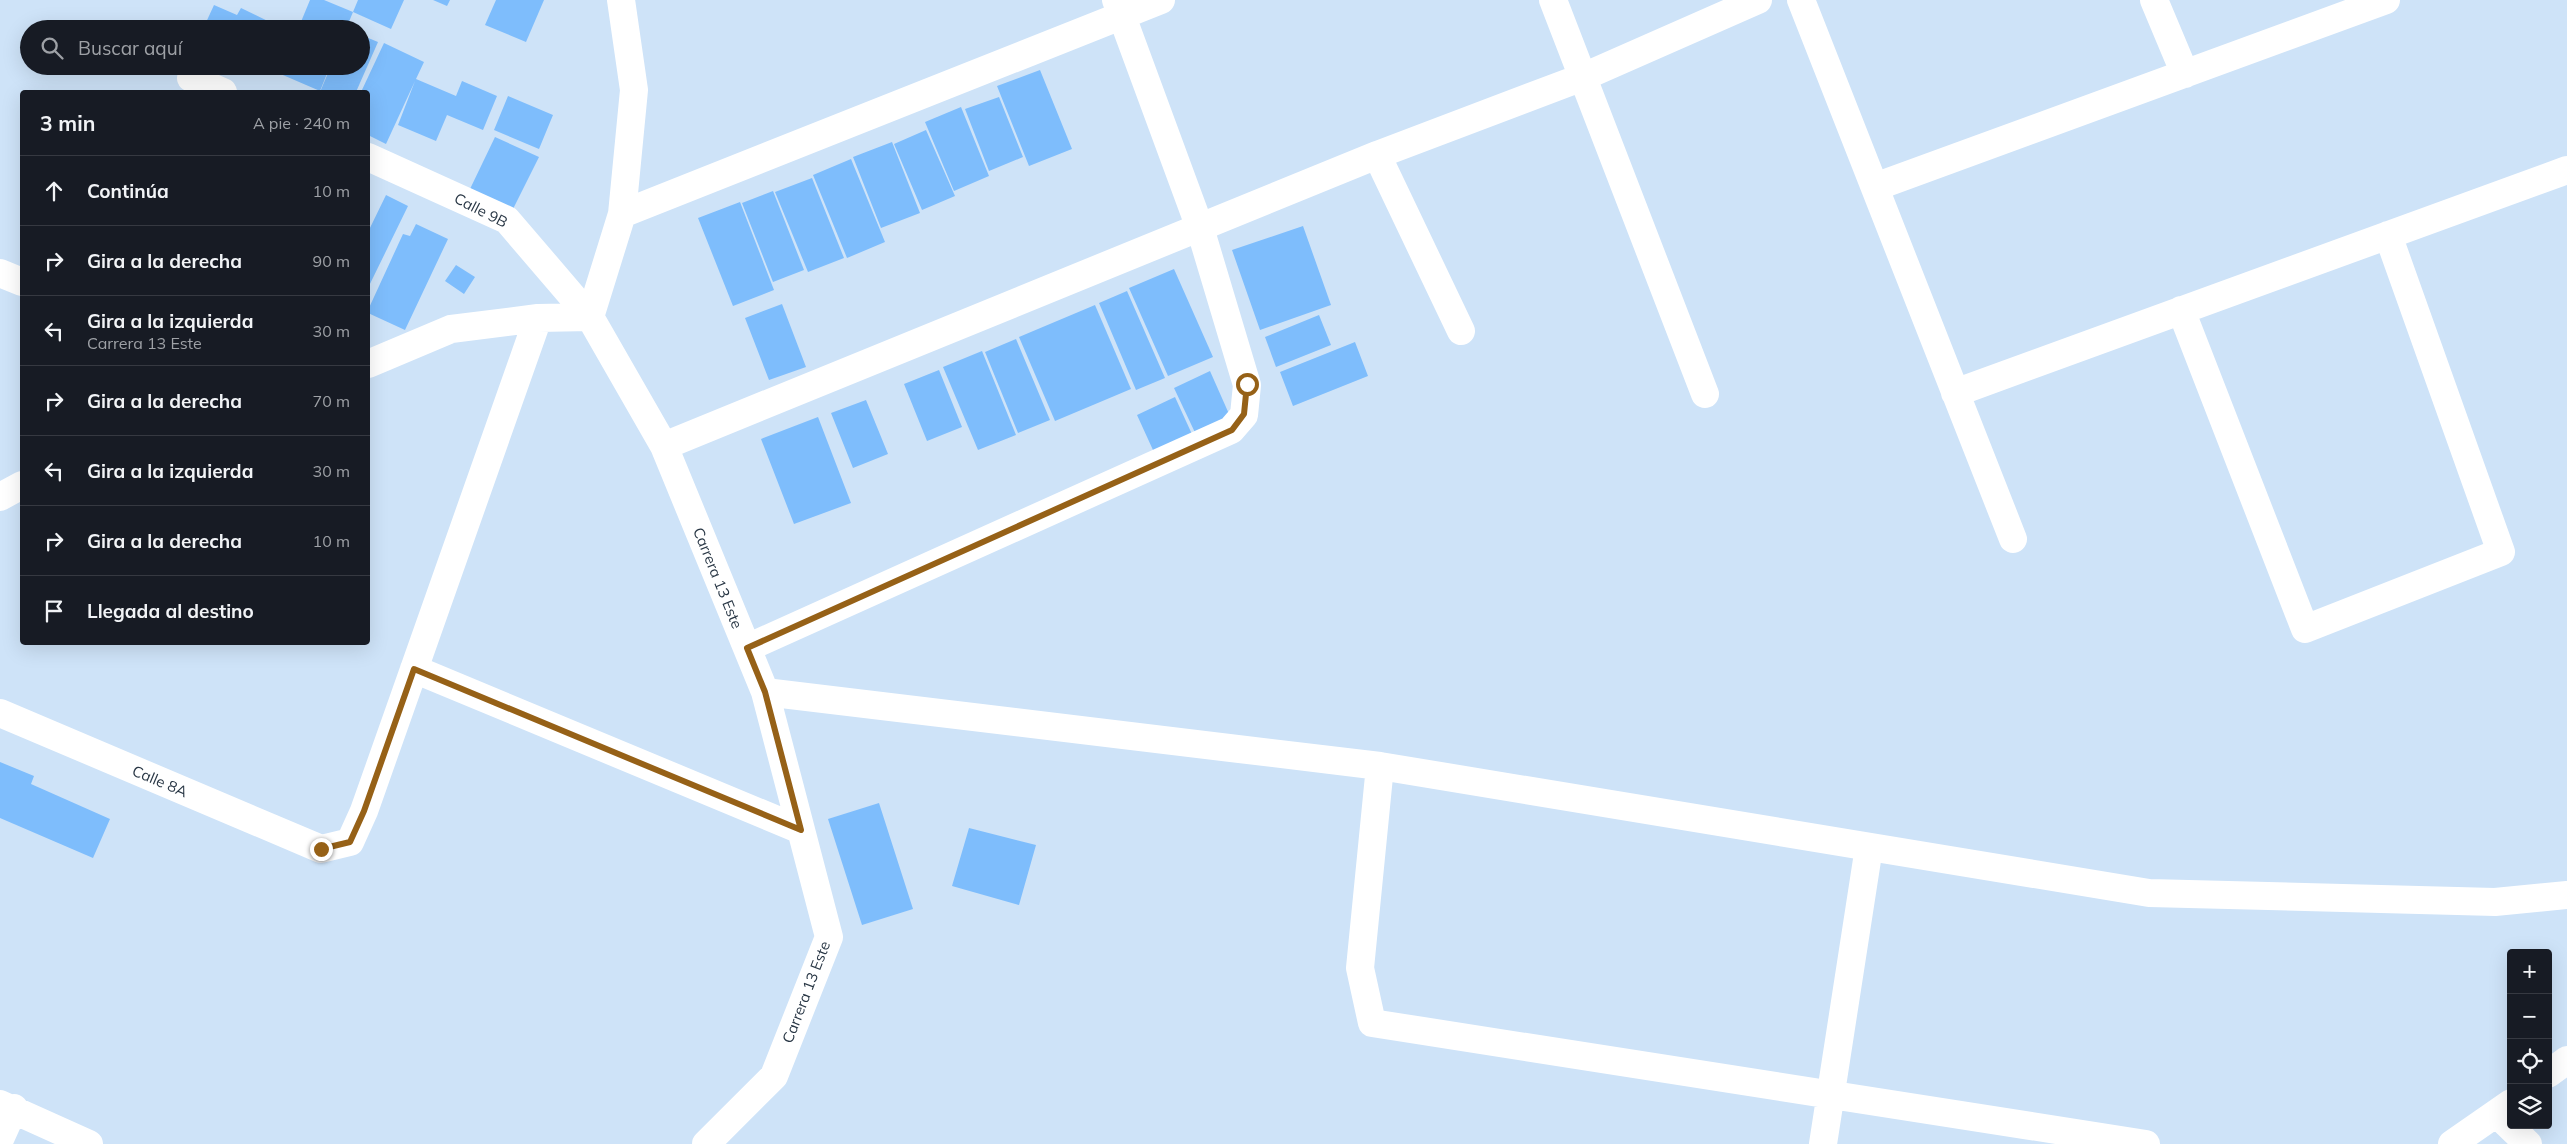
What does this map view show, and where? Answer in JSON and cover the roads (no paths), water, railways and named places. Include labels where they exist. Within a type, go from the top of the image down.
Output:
[{"type":"street","points":[[370,363],[451,329],[538,318],[590,317],[622,214],[634,90],[621,0]]},
{"type":"street","points":[[622,214],[1119,7],[1161,0]]},
{"type":"street","points":[[1553,0],[1705,394]]},
{"type":"street","points":[[664,446],[1377,155],[1583,77],[1758,0]]},
{"type":"street","points":[[1801,0],[2013,539]]},
{"type":"street","points":[[2154,0],[2185,74]]},
{"type":"street","points":[[1875,187],[2385,0]]},
{"type":"street","points":[[747,648],[1232,430],[1244,414],[1247,384],[1200,228],[1119,7]]},
{"type":"street","points":[[191,78],[218,90]]},
{"type":"street","points":[[1377,155],[1461,331]]},
{"type":"street","name":"Calle 9B","points":[[370,158],[507,220],[590,317]]},
{"type":"street","points":[[1955,393],[2567,170]]},
{"type":"street","points":[[2181,310],[2305,629],[2501,552],[2388,235]]},
{"type":"street","points":[[0,273],[20,281]]},
{"type":"street","name":"Carrera 13 Este","points":[[590,317],[664,446],[765,692],[829,937],[774,1076],[706,1144]]},
{"type":"street","points":[[538,318],[414,669],[801,830]]},
{"type":"street","points":[[0,497],[20,486]]},
{"type":"street","name":"Calle 8A","points":[[0,713],[321,849],[350,842],[364,811],[414,669]]},
{"type":"street","points":[[765,692],[1380,766],[2148,893],[2495,902],[2567,895]]},
{"type":"street","points":[[1380,766],[1360,968],[1372,1023],[2146,1144]]},
{"type":"street","points":[[1823,1144],[1868,847]]},
{"type":"street","points":[[2552,1071],[2567,1060]]},
{"type":"street","points":[[0,1139],[7,1106],[89,1144]]},
{"type":"street","points":[[2452,1144],[2504,1108],[2528,1144]]}]
